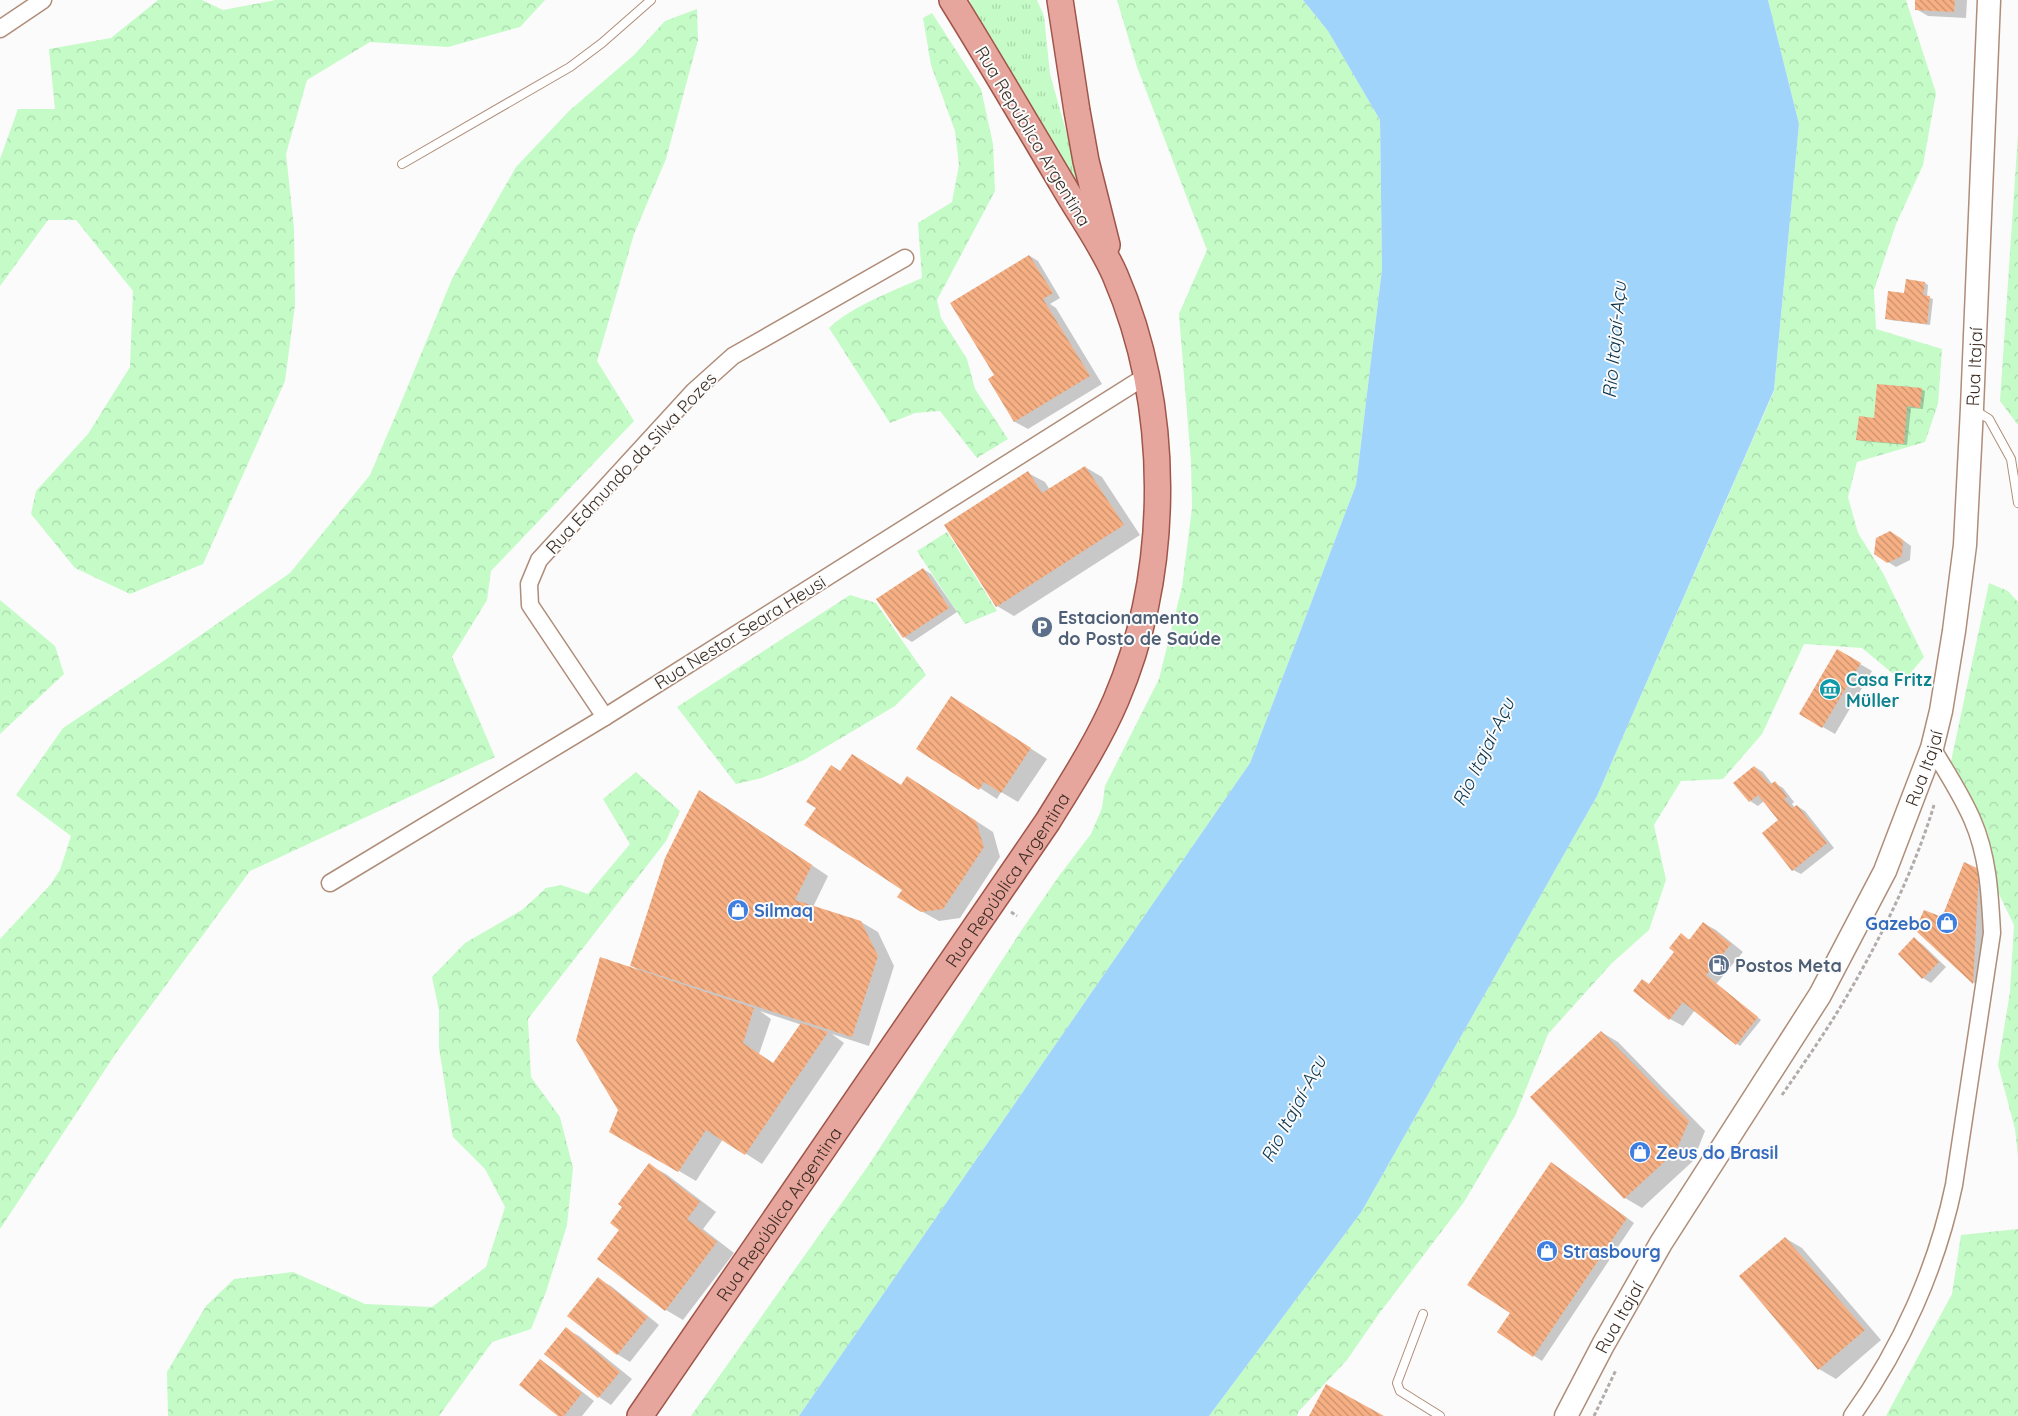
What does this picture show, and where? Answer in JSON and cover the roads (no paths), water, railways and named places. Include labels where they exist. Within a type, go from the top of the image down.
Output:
[{"type":"main road","name":"Rua República Argentina","points":[[952,0],[991,62],[1114,272]]},
{"type":"main road","name":"Rua República Argentina","points":[[640,1416],[1048,821],[1091,751],[1116,700],[1137,641],[1153,563],[1156,530],[1158,476],[1156,431],[1146,376],[1135,333],[1114,272],[1080,128],[1070,76],[1060,0]]},
{"type":"main road","name":"Rua Itajaí","points":[[1571,1411],[1661,1243],[1820,994],[1885,870],[1932,748],[1941,711],[1953,640],[1965,545],[1989,0]]},
{"type":"street","points":[[0,29],[43,0]]},
{"type":"street","name":"Rua Edmundo da Silva Pozes","points":[[605,717],[530,605],[529,584],[539,560],[694,391],[733,356],[905,258]]},
{"type":"street","name":"Rua Nestor Seara Heusi","points":[[330,883],[605,717],[1146,376]]},
{"type":"street","points":[[1852,1416],[1875,1382],[1897,1342],[1926,1278],[1946,1224],[1954,1185],[1992,932],[1990,891],[1984,854],[1972,819],[1932,748]]},
{"type":"lane","points":[[402,164],[570,67],[602,43],[650,0]]},
{"type":"lane","points":[[1972,408],[1989,420],[2011,459],[2018,503]]},
{"type":"lane","points":[[1423,1314],[1397,1383],[1400,1391],[1440,1416]]},
{"type":"water","name":"Rio Itajaí-Açu","points":[[1303,0],[1768,0],[1799,124],[1774,390],[1597,796],[1362,1211],[1209,1416],[799,1416],[1250,763],[1356,485],[1382,269],[1380,120],[1328,31]]},
{"type":"place","name":"Estacionamento do Posto de Saúde","points":[[1042,627]]},
{"type":"place","name":"Casa Fritz Müller","points":[[1830,689]]},
{"type":"place","name":"Silmaq","points":[[738,910]]},
{"type":"place","name":"Gazebo","points":[[1947,923]]},
{"type":"place","name":"Postos Meta","points":[[1719,965]]},
{"type":"place","name":"Zeus do Brasil","points":[[1640,1152]]},
{"type":"place","name":"Strasbourg","points":[[1547,1251]]}]
